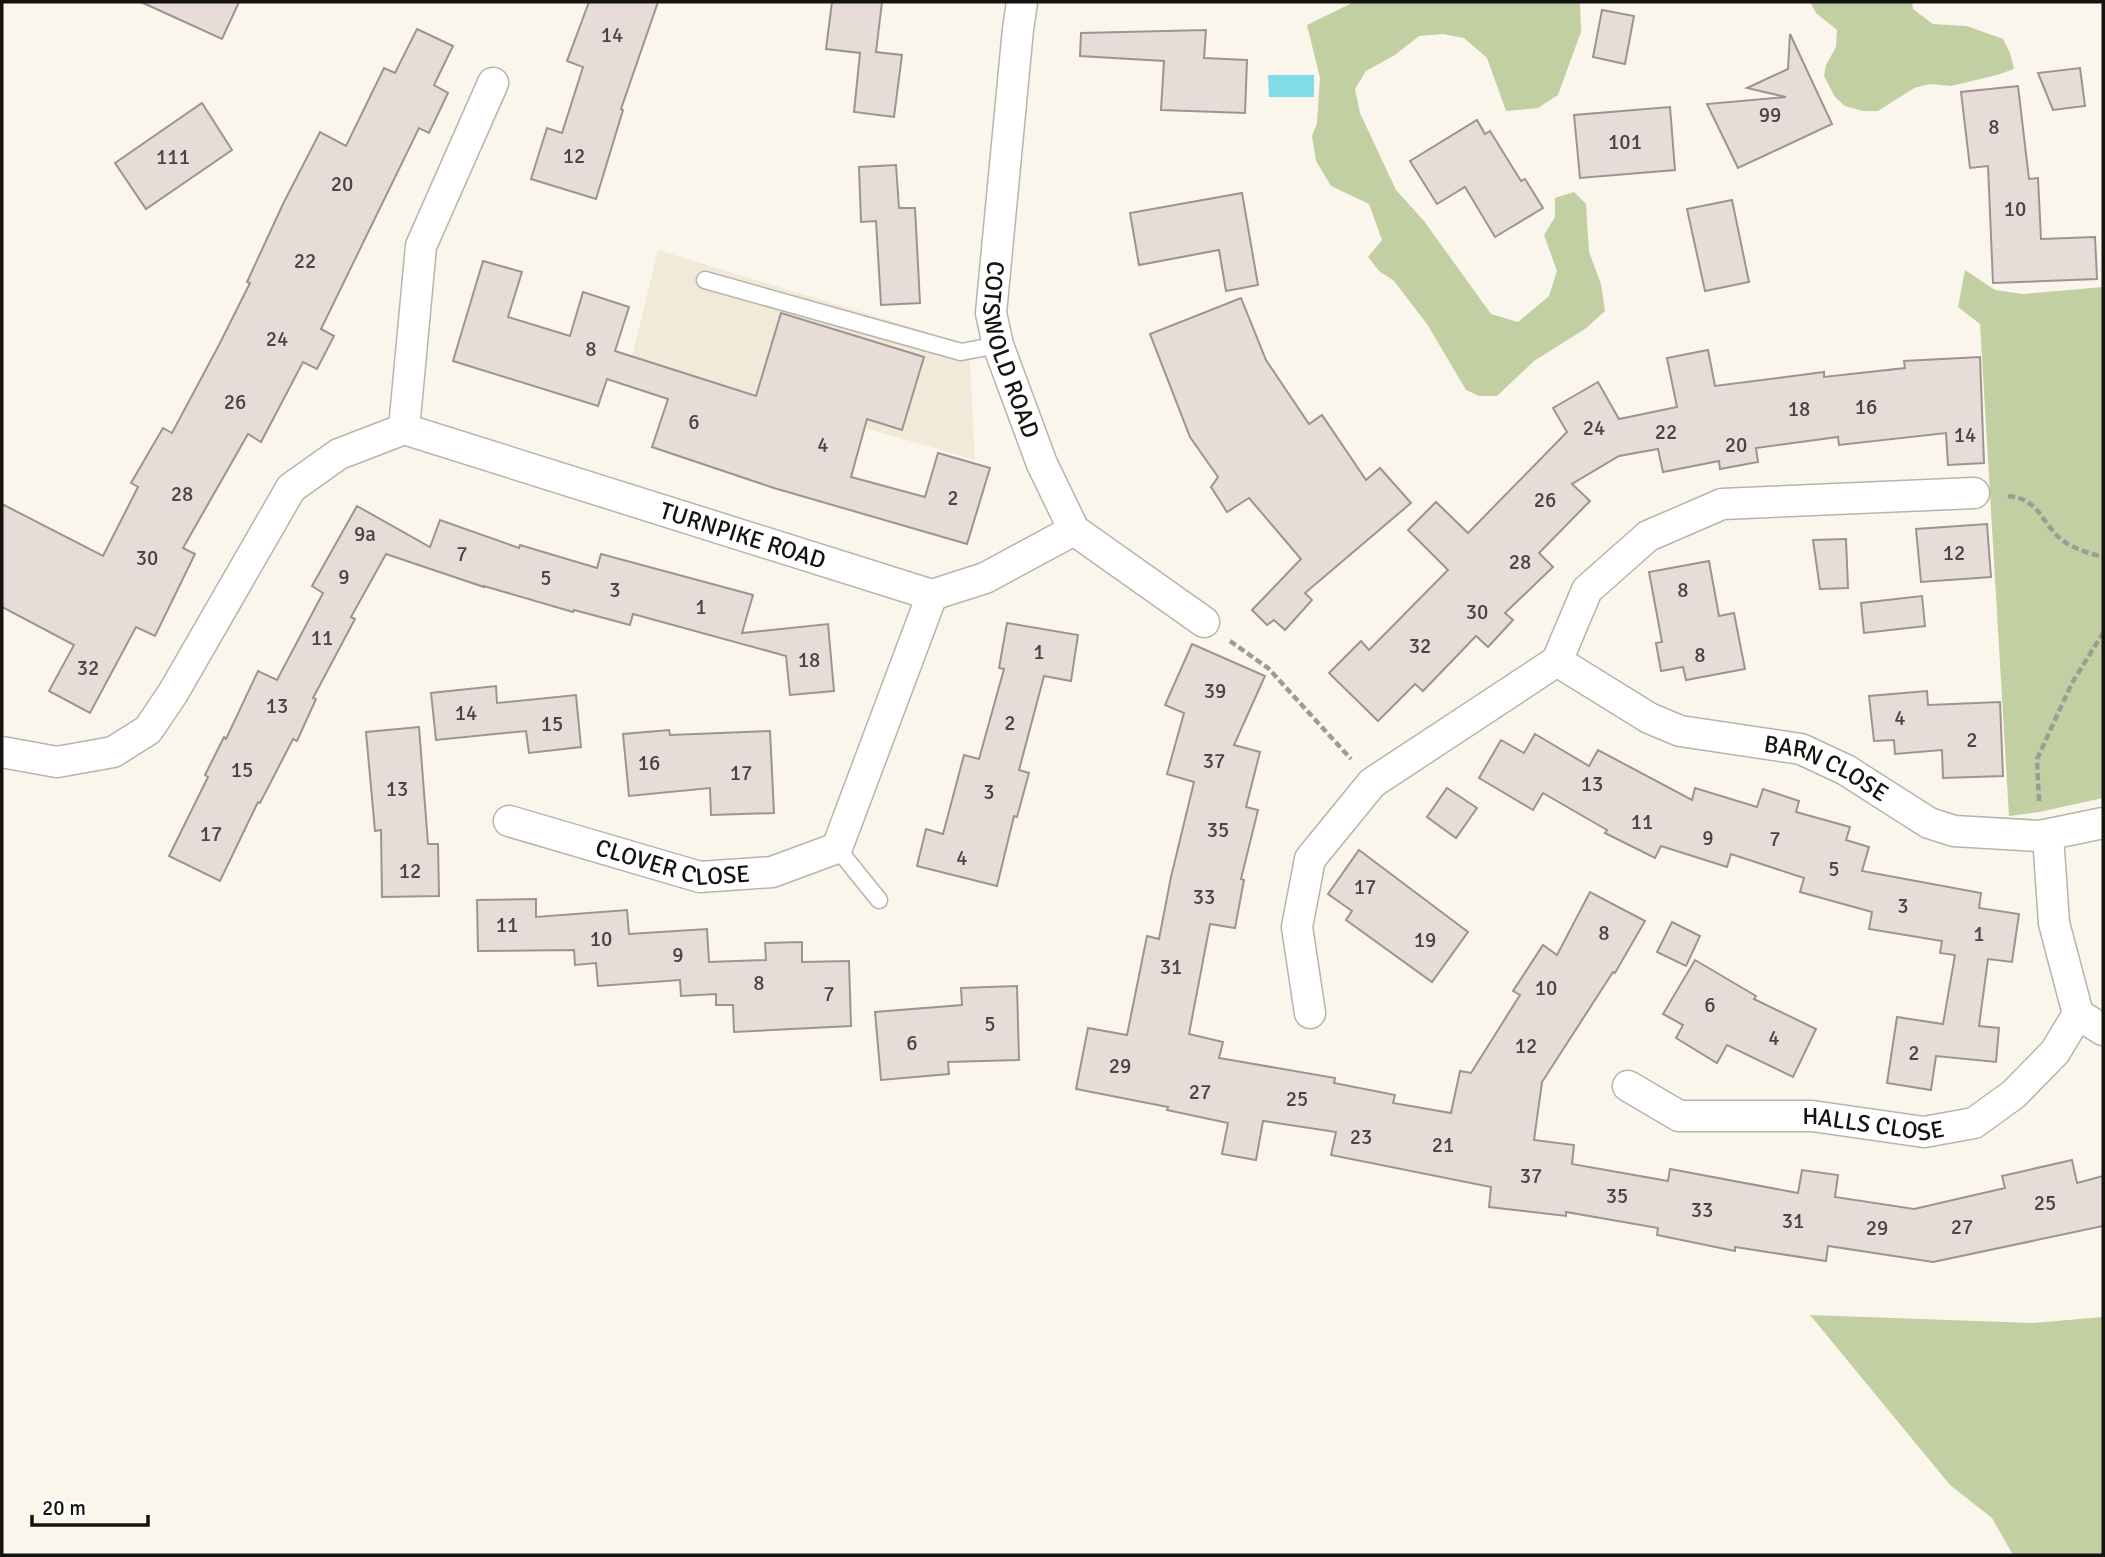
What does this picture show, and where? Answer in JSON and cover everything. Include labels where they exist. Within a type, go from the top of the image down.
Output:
[{"type":"street","name":"COTSWOLD ROAD","points":[[1023,2],[1016,43],[991,313],[999,345],[1042,464],[1074,530],[1204,622]]},
{"type":"street","points":[[2,752],[57,762],[113,752],[148,730],[173,693],[291,488],[340,454],[404,429],[421,246],[493,83]]},
{"type":"street","name":"TURNPIKE ROAD","points":[[404,429],[932,595]]},
{"type":"street","points":[[1310,1013],[1297,927],[1310,859],[1372,783],[1557,661],[1587,590],[1648,536],[1722,504],[1974,493]]},
{"type":"street","points":[[837,848],[932,595],[985,579],[1074,530]]},
{"type":"street","name":"BARN CLOSE","points":[[1557,661],[1649,718],[1679,731],[1801,750],[1846,769],[1929,823],[1954,831],[2044,836],[2103,823]]},
{"type":"street","name":"CLOVER CLOSE","points":[[509,821],[700,877],[772,872],[837,848]]},
{"type":"street","points":[[2044,836],[2054,923],[2078,1014],[2103,1030]]},
{"type":"street","name":"HALLS CLOSE","points":[[1628,1086],[1679,1116],[1812,1116],[1924,1132],[1974,1123],[2014,1094],[2055,1052],[2078,1014]]},
{"type":"lane","points":[[705,280],[961,352],[999,345]]},
{"type":"lane","points":[[837,848],[879,900]]},
{"type":"path","points":[[1974,493],[2022,497],[2036,509],[2062,541],[2103,557]]},
{"type":"path","points":[[1204,622],[1268,668],[1372,783]]},
{"type":"path","points":[[2044,836],[2037,759],[2072,683],[2103,633]]},
{"type":"shaded area","points":[[658,250],[969,345],[975,460],[631,360]]},
{"type":"green space","points":[[1354,2],[1580,2],[1581,32],[1558,95],[1538,108],[1506,111],[1487,58],[1464,38],[1443,34],[1419,36],[1395,55],[1366,71],[1355,89],[1360,113],[1396,190],[1424,221],[1491,314],[1518,322],[1549,296],[1557,271],[1544,235],[1555,217],[1555,198],[1574,192],[1586,204],[1589,252],[1601,284],[1605,311],[1585,329],[1534,361],[1497,396],[1479,396],[1466,390],[1427,324],[1394,281],[1379,271],[1368,257],[1382,240],[1369,204],[1331,186],[1316,161],[1312,136],[1317,123],[1320,78],[1307,25]]},
{"type":"green space","points":[[1810,2],[1912,2],[1913,9],[1933,24],[1967,26],[2003,39],[2014,69],[1951,86],[1930,84],[1914,88],[1878,111],[1863,111],[1845,106],[1835,97],[1824,76],[1826,65],[1836,47],[1837,30],[1816,13]]},
{"type":"green space","points":[[1965,270],[1995,290],[2023,294],[2103,287],[2103,798],[2009,816],[1980,324],[1958,307]]},
{"type":"green space","points":[[1810,1315],[2033,1323],[2103,1317],[2103,1555],[2013,1555],[1992,1518],[1950,1485]]},
{"type":"water","points":[[1268,75],[1314,75],[1314,97],[1269,97]]},
{"type":"building","points":[[141,2],[239,2],[222,39]]},
{"type":"building","points":[[589,2],[658,2],[621,109],[623,110],[596,199],[531,179],[547,128],[562,133],[583,67],[567,61]]},
{"type":"building","points":[[832,2],[882,2],[876,52],[902,55],[894,117],[854,112],[860,53],[826,49]]},
{"type":"building","points":[[1602,10],[1634,16],[1625,64],[1593,57]]},
{"type":"building","points":[[417,29],[453,46],[434,85],[448,93],[429,133],[419,128],[321,329],[334,336],[317,369],[303,362],[261,442],[248,434],[183,548],[195,554],[155,636],[136,627],[90,713],[49,691],[74,645],[2,607],[2,504],[103,556],[138,487],[131,483],[163,428],[172,433],[250,283],[247,282],[283,204],[320,132],[346,146],[384,68],[395,73]]},
{"type":"building","points":[[1206,30],[1204,58],[1247,60],[1245,113],[1161,110],[1164,61],[1080,56],[1081,33]]},
{"type":"building","points":[[1790,34],[1832,124],[1738,168],[1707,104],[1786,97],[1747,88],[1788,69]]},
{"type":"building","points":[[2080,68],[2085,106],[2053,110],[2038,73]]},
{"type":"building","points":[[2018,86],[2029,179],[2038,178],[2041,239],[2095,237],[2097,279],[1993,283],[1988,166],[1970,168],[1961,92]]},
{"type":"building","points":[[202,103],[232,150],[146,209],[115,163]]},
{"type":"building","points":[[1670,107],[1675,170],[1580,178],[1574,115]]},
{"type":"building","points":[[1477,120],[1485,134],[1490,131],[1521,181],[1525,179],[1543,208],[1495,237],[1465,187],[1437,204],[1410,161]]},
{"type":"building","points":[[896,165],[899,208],[915,208],[920,303],[881,305],[876,221],[861,222],[859,167]]},
{"type":"building","points":[[1242,193],[1258,285],[1226,291],[1219,250],[1139,265],[1130,213]]},
{"type":"building","points":[[1732,200],[1749,282],[1705,291],[1687,209]]},
{"type":"building","points":[[483,261],[522,272],[508,317],[570,336],[583,292],[629,307],[615,351],[756,396],[781,313],[924,357],[902,430],[867,419],[851,477],[925,497],[938,453],[990,468],[967,544],[774,488],[652,447],[668,399],[607,379],[598,406],[453,361]]},
{"type":"building","points":[[1241,298],[1266,360],[1309,424],[1322,415],[1366,480],[1380,468],[1411,503],[1305,593],[1312,600],[1285,630],[1274,620],[1267,625],[1252,610],[1301,559],[1249,498],[1227,512],[1211,487],[1218,477],[1190,437],[1150,334]]},
{"type":"building","points":[[1708,350],[1715,386],[1824,372],[1824,377],[1905,368],[1904,361],[1980,357],[1984,463],[1948,465],[1946,433],[1839,445],[1838,437],[1756,448],[1758,462],[1720,469],[1719,461],[1663,472],[1658,449],[1619,456],[1572,484],[1590,501],[1539,553],[1553,567],[1505,613],[1513,620],[1488,647],[1476,636],[1423,691],[1415,684],[1378,721],[1329,673],[1361,641],[1369,650],[1448,570],[1408,530],[1436,502],[1468,533],[1567,432],[1553,408],[1598,382],[1619,419],[1677,407],[1667,358]]},
{"type":"building","points":[[357,506],[430,547],[440,520],[519,548],[520,545],[597,568],[601,554],[753,595],[742,633],[828,624],[834,691],[790,695],[786,656],[633,614],[630,625],[574,610],[573,612],[484,587],[386,554],[351,617],[355,619],[313,698],[316,699],[297,741],[293,739],[260,803],[258,802],[220,881],[169,856],[208,777],[205,775],[224,737],[226,739],[258,671],[277,680],[323,593],[312,586]]},
{"type":"building","points":[[1987,524],[1991,577],[1921,582],[1916,529]]},
{"type":"building","points":[[1846,539],[1848,588],[1820,589],[1813,540]]},
{"type":"building","points":[[1709,561],[1719,616],[1734,613],[1745,669],[1686,680],[1683,667],[1661,671],[1656,643],[1662,642],[1649,572]]},
{"type":"building","points":[[1922,596],[1925,626],[1864,633],[1861,603]]},
{"type":"building","points":[[1007,623],[1078,635],[1071,681],[1044,676],[1019,770],[1029,773],[1017,817],[1014,816],[997,886],[917,866],[926,829],[943,834],[964,755],[979,759],[1004,669],[999,668]]},
{"type":"building","points":[[1192,644],[1265,676],[1234,745],[1260,752],[1246,807],[1258,810],[1241,879],[1244,880],[1235,928],[1210,924],[1189,1034],[1223,1042],[1219,1058],[1335,1078],[1334,1083],[1395,1095],[1393,1103],[1451,1113],[1460,1071],[1471,1073],[1520,995],[1513,991],[1543,945],[1557,955],[1590,892],[1645,921],[1615,973],[1613,972],[1542,1082],[1534,1140],[1574,1145],[1572,1164],[1668,1181],[1670,1169],[1798,1193],[1802,1170],[1838,1175],[1835,1197],[1914,1209],[2005,1188],[2002,1176],[2072,1160],[2077,1183],[2103,1176],[2103,1226],[1933,1262],[1828,1246],[1826,1261],[1735,1247],[1735,1251],[1657,1235],[1658,1228],[1566,1212],[1566,1216],[1489,1207],[1491,1187],[1331,1155],[1336,1132],[1263,1121],[1256,1160],[1222,1154],[1228,1123],[1167,1110],[1168,1107],[1076,1089],[1088,1028],[1127,1035],[1147,936],[1159,939],[1194,782],[1167,774],[1184,713],[1165,705]]},
{"type":"building","points":[[496,686],[497,703],[576,695],[581,747],[529,753],[526,731],[436,740],[431,693]]},
{"type":"building","points":[[1927,691],[1928,705],[2000,702],[2003,776],[1943,778],[1942,750],[1895,754],[1894,740],[1874,741],[1869,696]]},
{"type":"building","points":[[419,727],[428,844],[438,844],[439,896],[382,897],[381,830],[375,831],[366,732]]},
{"type":"building","points":[[669,730],[670,735],[770,731],[774,813],[711,815],[710,788],[629,796],[623,734]]},
{"type":"building","points":[[1535,734],[1589,766],[1598,750],[1692,800],[1695,788],[1757,807],[1763,789],[1799,801],[1796,812],[1850,827],[1846,840],[1869,847],[1862,871],[1981,893],[1979,908],[2019,914],[2012,962],[1988,959],[1979,1026],[1999,1028],[1996,1062],[1936,1056],[1931,1090],[1887,1083],[1897,1017],[1943,1024],[1955,955],[1940,953],[1942,941],[1869,929],[1872,912],[1800,892],[1804,878],[1731,854],[1727,867],[1661,846],[1655,858],[1605,833],[1607,830],[1543,793],[1533,810],[1479,778],[1501,740],[1524,753]]},
{"type":"building","points":[[1447,788],[1477,808],[1456,838],[1427,817]]},
{"type":"building","points":[[1359,850],[1468,932],[1432,982],[1346,920],[1352,911],[1328,894]]},
{"type":"building","points":[[536,899],[536,917],[627,910],[629,934],[707,929],[709,962],[766,960],[765,943],[802,942],[802,962],[849,961],[851,1026],[734,1032],[733,1005],[716,1005],[716,994],[681,996],[680,980],[598,986],[596,963],[575,965],[574,950],[478,951],[477,900]]},
{"type":"building","points":[[1672,922],[1700,936],[1686,966],[1657,952]]},
{"type":"building","points":[[1695,960],[1756,996],[1754,999],[1816,1029],[1793,1077],[1727,1045],[1717,1063],[1676,1038],[1683,1025],[1663,1014]]},
{"type":"building","points":[[1017,986],[1019,1060],[948,1062],[949,1074],[881,1080],[875,1012],[962,1005],[961,988]]}]
